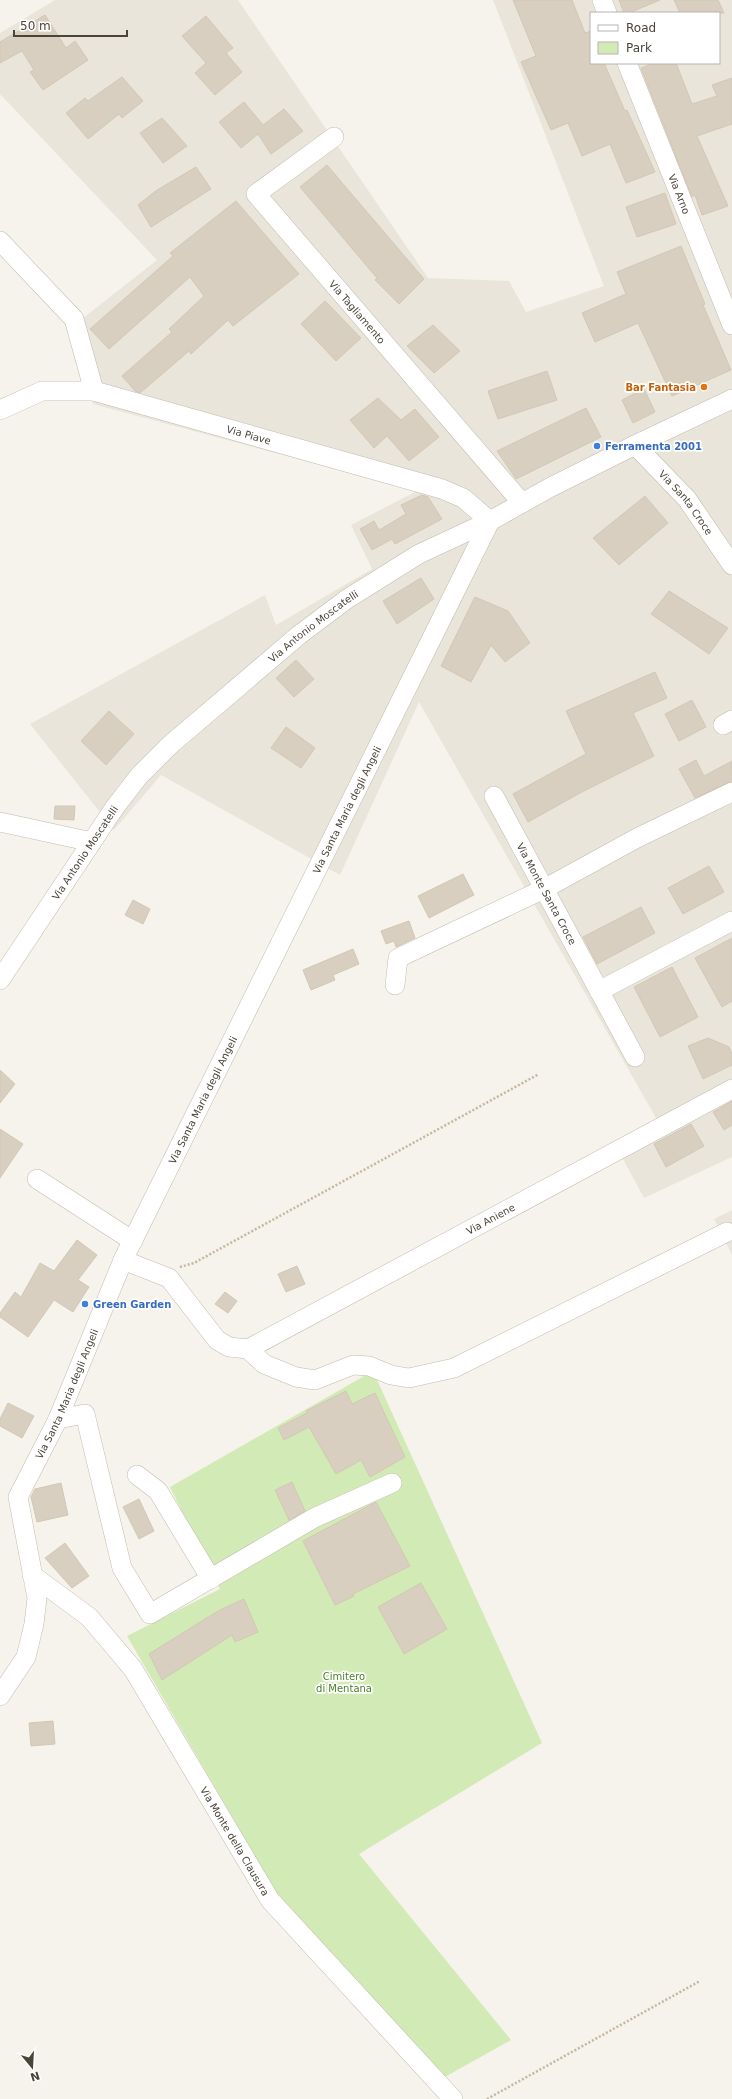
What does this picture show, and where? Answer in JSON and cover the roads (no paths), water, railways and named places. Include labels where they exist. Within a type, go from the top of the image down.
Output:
[{"type":"street","points":[[602,0],[607,12]]},
{"type":"street","name":"Via Arno","points":[[627,64],[732,325]]},
{"type":"street","name":"Via Tagliamento","points":[[334,137],[256,194],[522,503]]},
{"type":"street","points":[[0,241],[74,319],[94,391]]},
{"type":"street","name":"Via Piave","points":[[0,410],[42,391],[94,391],[438,488],[463,498],[490,521]]},
{"type":"street","name":"Via Antonio Moscatelli","points":[[0,980],[127,791],[156,758],[293,639],[342,602],[379,578],[434,546],[490,521],[635,445],[732,399]]},
{"type":"street","name":"Via Santa Croce","points":[[635,445],[687,499],[732,565]]},
{"type":"street","name":"Via Santa Maria degli Angeli","points":[[0,1696],[26,1657],[34,1624],[37,1598],[18,1497],[58,1419],[123,1260],[490,521]]},
{"type":"street","points":[[395,985],[398,958],[544,889],[637,838],[732,792]]},
{"type":"street","name":"Via Monte Santa Croce","points":[[494,796],[635,1057]]},
{"type":"street","points":[[0,822],[92,842]]},
{"type":"street","points":[[599,991],[732,921]]},
{"type":"street","name":"Via Aniene","points":[[248,1349],[732,1090]]},
{"type":"street","points":[[37,1179],[133,1241]]},
{"type":"street","points":[[123,1260],[169,1278],[217,1340],[228,1347],[248,1349],[264,1364],[296,1377],[315,1380],[353,1365],[369,1366],[391,1375],[409,1378],[454,1368],[727,1232]]},
{"type":"street","points":[[58,1419],[85,1414],[122,1568],[150,1614],[314,1518],[392,1483]]},
{"type":"street","points":[[137,1475],[158,1491],[211,1579]]},
{"type":"street","name":"Via Monte della Clausura","points":[[32,1575],[89,1617],[133,1669],[270,1900],[453,2099]]},
{"type":"place","name":"Bar Fantasia","points":[[704,387]]},
{"type":"place","name":"Ferramenta 2001","points":[[597,446]]},
{"type":"place","name":"Green Garden","points":[[85,1304]]},
{"type":"park label","name":"Cimitero di Mentana","points":[[344,1682]]}]
